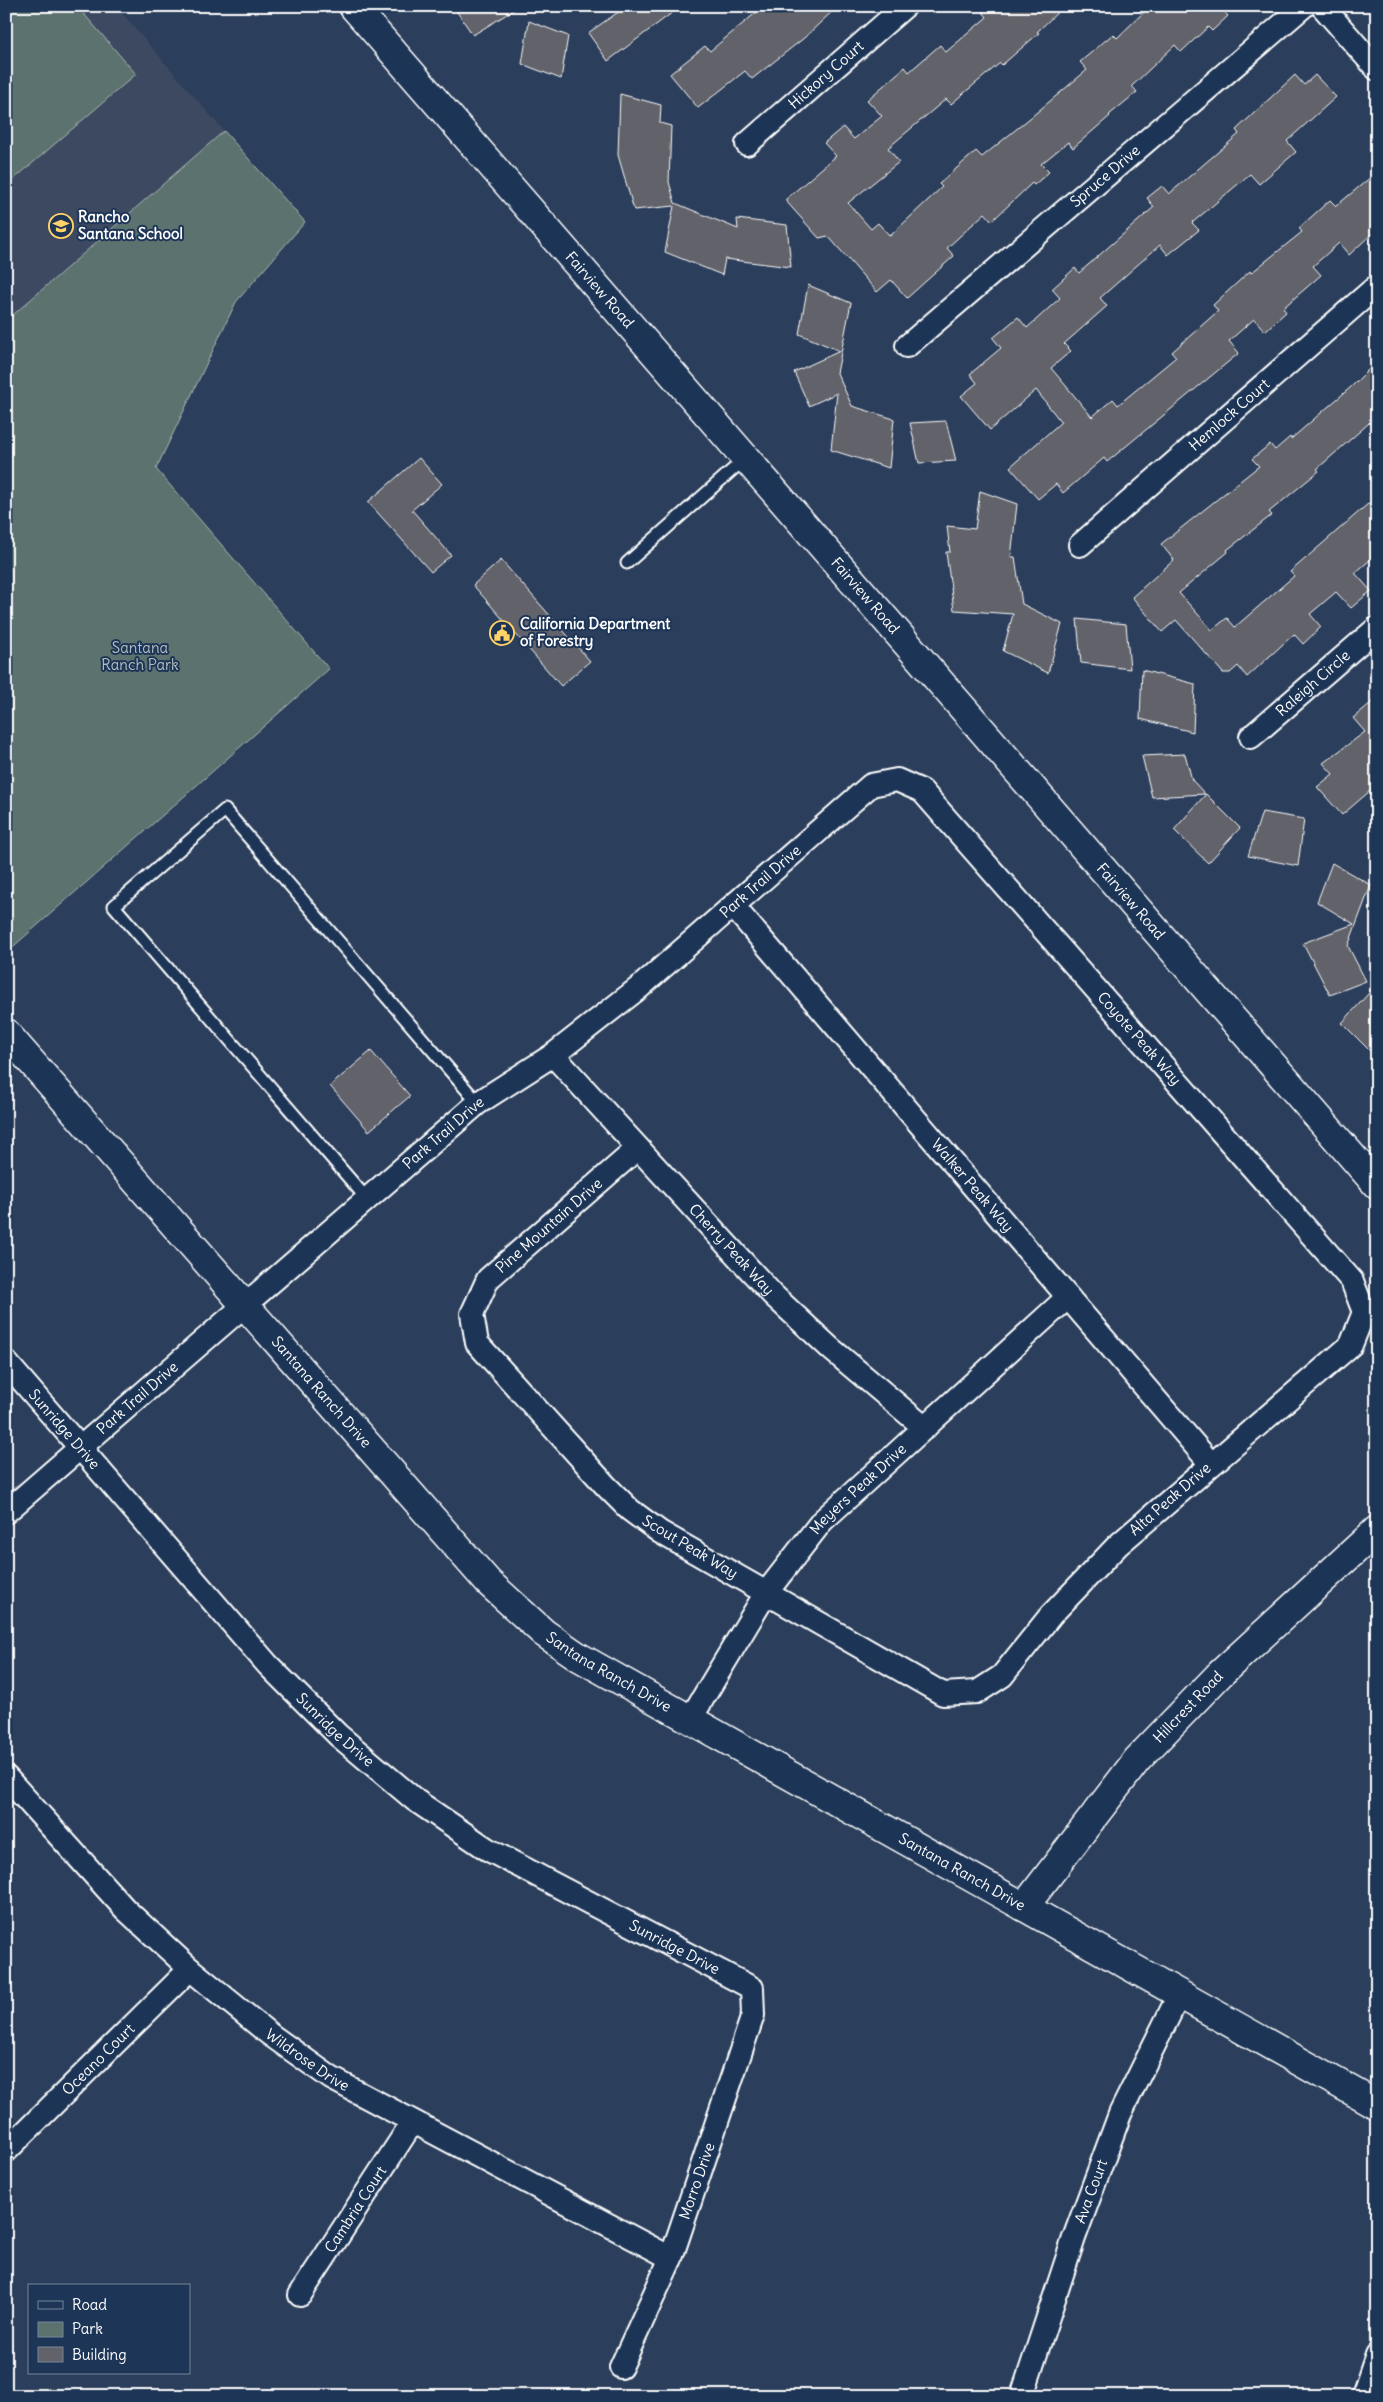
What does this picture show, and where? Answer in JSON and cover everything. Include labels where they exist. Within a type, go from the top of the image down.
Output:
[{"type":"street","name":"Fairview Road","points":[[353,6],[747,457],[1377,1185]]},
{"type":"street","name":"Hickory Court","points":[[747,144],[904,6]]},
{"type":"street","name":"Spruce Drive","points":[[907,346],[1304,6]]},
{"type":"street","points":[[1322,6],[1377,69]]},
{"type":"street","name":"Hemlock Court","points":[[1080,545],[1377,286]]},
{"type":"street","name":"Raleigh Circle","points":[[1251,737],[1377,628]]},
{"type":"street","name":"Park Trail Drive","points":[[6,1512],[478,1103],[553,1055],[640,987],[871,786],[897,780]]},
{"type":"street","name":"Coyote Peak Way","points":[[897,780],[922,792],[1352,1281],[1364,1312]]},
{"type":"street","name":"Walker Peak Way","points":[[734,906],[1211,1464]]},
{"type":"street","name":"Santana Ranch Drive","points":[[6,1033],[488,1582],[511,1605],[544,1632],[579,1657],[691,1718],[1377,2105]]},
{"type":"street","name":"Cherry Peak Way","points":[[553,1055],[773,1295],[830,1348],[925,1428]]},
{"type":"street","name":"Pine Mountain Drive","points":[[472,1314],[488,1279],[638,1148]]},
{"type":"street","name":"Meyers Peak Drive","points":[[691,1718],[766,1592],[822,1521],[1068,1297]]},
{"type":"street","name":"Alta Peak Drive","points":[[977,1692],[1002,1676],[1051,1616],[1118,1544],[1351,1345],[1364,1312]]},
{"type":"street","name":"Scout Peak Way","points":[[472,1314],[477,1343],[630,1510],[660,1532],[943,1694],[977,1692]]},
{"type":"street","name":"Sunridge Drive","points":[[6,1362],[268,1665],[338,1735],[415,1800],[487,1849],[752,1988]]},
{"type":"street","name":"Hillcrest Road","points":[[1024,1907],[1137,1760],[1220,1674],[1377,1530]]},
{"type":"street","name":"Wildrose Drive","points":[[6,1777],[125,1909],[190,1969],[268,2033],[331,2078],[412,2123],[672,2258]]},
{"type":"street","name":"Oceano Court","points":[[6,2150],[190,1969]]},
{"type":"street","name":"Morro Drive","points":[[621,2366],[672,2258],[753,2015],[752,1988]]},
{"type":"street","name":"Ava Court","points":[[1022,2396],[1074,2238],[1120,2114],[1179,1995]]},
{"type":"street","name":"Cambria Court","points":[[300,2295],[412,2123]]},
{"type":"street","points":[[1363,2396],[1377,2355]]},
{"type":"lane","points":[[627,563],[747,457]]},
{"type":"lane","points":[[367,1199],[114,906],[225,810],[478,1103]]},
{"type":"shaded area","name":"Rancho Santana School","points":[[6,6],[116,6],[224,131],[6,321]]},
{"type":"green space","points":[[6,6],[77,6],[136,74],[6,186]]},
{"type":"green space","name":"Santana Ranch Park","points":[[224,131],[305,222],[236,302],[156,469],[329,669],[6,953],[6,321]]},
{"type":"building","points":[[453,6],[520,6],[473,35]]},
{"type":"building","points":[[627,6],[681,6],[608,61],[588,33]]},
{"type":"building","points":[[764,6],[838,6],[804,38],[752,79],[745,71],[698,108],[670,74],[705,46],[710,51]]},
{"type":"building","points":[[978,6],[1064,6],[1037,32],[1039,33],[1002,65],[1000,63],[951,104],[946,99],[888,148],[899,162],[848,203],[871,229],[878,223],[890,236],[942,187],[939,184],[976,151],[982,157],[1030,118],[1087,70],[1080,62],[1113,34],[1117,38],[1150,6],[1219,6],[1228,16],[1212,31],[1208,27],[1181,52],[1175,45],[1132,86],[1137,92],[1110,116],[1073,148],[1068,142],[1041,164],[1049,172],[1034,185],[1032,183],[992,221],[985,213],[947,248],[954,256],[907,298],[891,280],[877,292],[828,236],[819,238],[785,200],[836,156],[824,143],[843,127],[854,139],[882,116],[867,100],[905,67],[909,72],[940,45],[946,52],[987,17]]},
{"type":"building","points":[[529,21],[568,36],[561,79],[522,64]]},
{"type":"building","points":[[1295,75],[1304,85],[1315,75],[1336,97],[1287,141],[1296,152],[1259,184],[1250,174],[1192,223],[1199,230],[1168,255],[1160,245],[1100,298],[1107,306],[1064,344],[1071,351],[1051,368],[1092,417],[1113,399],[1118,405],[1176,357],[1172,352],[1218,311],[1213,305],[1250,271],[1251,273],[1302,232],[1299,228],[1330,200],[1336,206],[1377,172],[1377,229],[1349,255],[1339,243],[1313,266],[1321,275],[1283,308],[1286,312],[1265,331],[1254,319],[1229,341],[1239,353],[1107,462],[1104,458],[1063,493],[1056,484],[1038,499],[1010,467],[1061,422],[1036,390],[990,430],[961,396],[977,383],[970,374],[1001,348],[993,338],[1018,317],[1027,328],[1060,298],[1052,289],[1075,268],[1079,273],[1154,207],[1147,198],[1162,186],[1169,194],[1239,134],[1236,130]]},
{"type":"building","points":[[620,94],[661,105],[660,123],[671,126],[669,182],[675,203],[738,229],[737,219],[787,225],[791,267],[725,259],[722,275],[665,252],[674,206],[634,210],[618,155]]},
{"type":"building","points":[[808,285],[851,303],[837,373],[852,406],[894,419],[889,468],[831,450],[837,393],[809,406],[794,372],[840,351],[799,334]]},
{"type":"building","points":[[1377,361],[1377,416],[1317,469],[1319,471],[1269,512],[1272,515],[1227,550],[1228,552],[1179,593],[1212,630],[1227,618],[1235,627],[1294,576],[1290,572],[1377,496],[1377,554],[1355,573],[1371,591],[1351,608],[1336,592],[1310,614],[1321,627],[1303,644],[1294,634],[1247,677],[1238,666],[1230,673],[1223,673],[1176,620],[1162,632],[1132,597],[1174,560],[1161,544],[1259,466],[1252,459],[1270,444],[1275,450],[1290,437],[1291,439],[1351,387]]},
{"type":"building","points":[[946,421],[956,461],[919,463],[910,423]]},
{"type":"building","points":[[419,458],[442,484],[412,510],[451,555],[431,572],[368,502]]},
{"type":"building","points":[[980,491],[1017,504],[1011,557],[1015,557],[1022,604],[1062,624],[1048,673],[1003,651],[1013,614],[954,610],[946,552],[950,552],[947,526],[975,529]]},
{"type":"building","points":[[501,560],[590,661],[561,686],[473,585]]},
{"type":"building","points":[[1077,619],[1126,624],[1130,669],[1081,663]]},
{"type":"building","points":[[1142,670],[1195,684],[1193,732],[1140,719]]},
{"type":"building","points":[[1377,698],[1377,785],[1342,815],[1317,787],[1333,774],[1323,763],[1365,732],[1353,718]]},
{"type":"building","points":[[1185,754],[1192,780],[1205,794],[1152,797],[1142,756]]},
{"type":"building","points":[[1206,794],[1240,828],[1208,863],[1174,830]]},
{"type":"building","points":[[1262,812],[1304,819],[1298,866],[1248,856]]},
{"type":"building","points":[[1332,863],[1371,885],[1348,946],[1366,981],[1330,995],[1303,943],[1354,924],[1317,902]]},
{"type":"building","points":[[1377,984],[1377,1058],[1342,1023]]},
{"type":"building","points":[[371,1051],[410,1096],[369,1131],[330,1086]]},
{"type":"place","name":"Rancho Santana School","points":[[61,226]]},
{"type":"place","name":"California Department of Forestry","points":[[502,633]]}]
